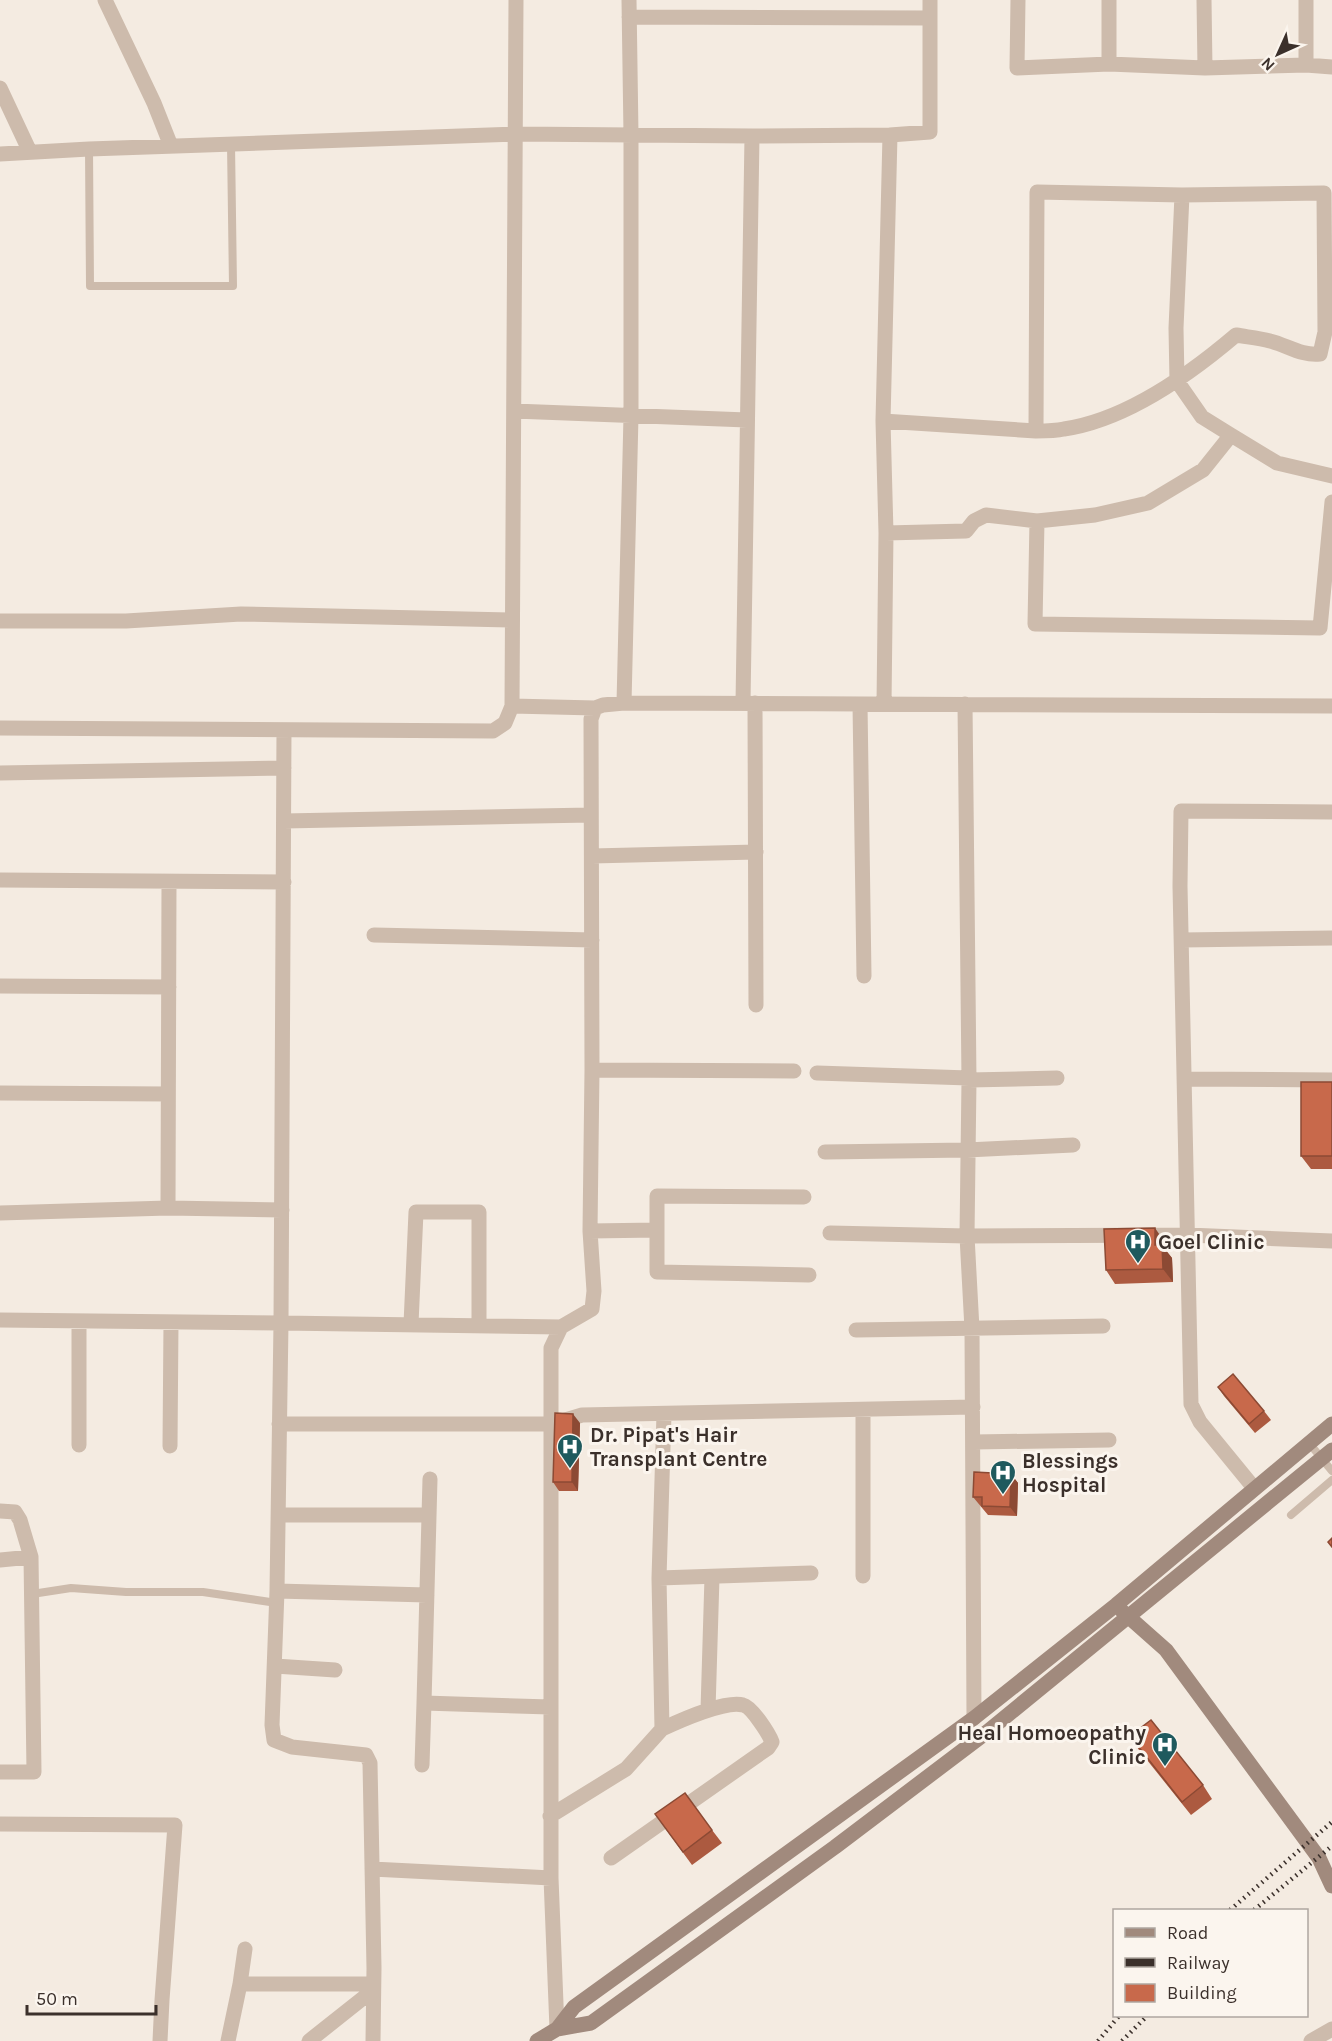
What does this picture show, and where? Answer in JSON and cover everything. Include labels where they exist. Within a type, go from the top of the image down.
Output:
[{"type":"street","points":[[105,0],[154,103],[171,146]]},
{"type":"street","points":[[0,728],[493,731],[505,723],[512,706],[516,0]]},
{"type":"street","points":[[624,703],[631,416],[629,0]]},
{"type":"street","points":[[0,154],[516,134],[752,136],[890,135],[930,132],[930,0]]},
{"type":"street","points":[[1018,0],[1017,68],[1109,64],[1205,68],[1306,65],[1332,67]]},
{"type":"street","points":[[1109,0],[1109,64]]},
{"type":"street","points":[[1204,0],[1205,68]]},
{"type":"street","points":[[1306,0],[1306,65]]},
{"type":"street","points":[[629,17],[930,18]]},
{"type":"street","points":[[0,88],[30,152]]},
{"type":"street","points":[[884,704],[886,533],[883,421],[890,135]]},
{"type":"street","points":[[752,136],[747,420],[749,703],[756,852],[756,1005]]},
{"type":"street","points":[[883,421],[1036,431],[1064,429],[1102,419],[1137,403],[1177,381],[1236,335],[1271,341],[1311,355],[1320,354],[1325,332],[1328,194],[1182,195],[1037,192],[1036,431]]},
{"type":"street","points":[[1182,195],[1176,328],[1177,381],[1202,417],[1231,435],[1277,463],[1332,476]]},
{"type":"street","points":[[514,411],[747,420]]},
{"type":"street","points":[[886,533],[966,531],[974,521],[986,515],[1037,521],[1095,515],[1148,503],[1203,470],[1231,435]]},
{"type":"street","points":[[1037,521],[1035,624],[1320,628],[1332,502]]},
{"type":"street","points":[[0,621],[126,621],[241,614],[512,620]]},
{"type":"street","points":[[512,706],[594,708],[624,703],[1332,706]]},
{"type":"street","points":[[860,704],[864,976]]},
{"type":"street","points":[[965,705],[969,1080],[967,1236],[972,1329],[974,1442],[974,1718]]},
{"type":"street","points":[[0,1320],[561,1327],[592,1308],[594,1292],[590,1231],[591,719],[594,708]]},
{"type":"street","points":[[284,730],[279,1515],[272,1725],[274,1740],[292,1746],[366,1755],[370,1763],[373,2041]]},
{"type":"street","points":[[0,773],[284,768]]},
{"type":"street","points":[[1254,1488],[1200,1422],[1191,1404],[1181,811],[1332,812]]},
{"type":"street","points":[[284,821],[591,815]]},
{"type":"street","points":[[592,856],[756,852]]},
{"type":"street","points":[[0,880],[284,882]]},
{"type":"street","points":[[168,1208],[169,882]]},
{"type":"street","points":[[374,935],[592,940]]},
{"type":"street","points":[[1182,940],[1332,938]]},
{"type":"street","points":[[0,986],[169,987]]},
{"type":"street","points":[[592,1071],[794,1071]]},
{"type":"street","points":[[818,1073],[969,1078],[969,1080],[1057,1078]]},
{"type":"street","points":[[1185,1079],[1332,1080]]},
{"type":"street","points":[[0,1093],[168,1094]]},
{"type":"street","points":[[825,1152],[967,1150],[1073,1145]]},
{"type":"street","points":[[804,1197],[657,1196],[657,1272],[809,1275]]},
{"type":"street","points":[[0,1213],[168,1208],[282,1210]]},
{"type":"street","points":[[411,1324],[416,1212],[479,1212],[479,1326]]},
{"type":"street","points":[[590,1231],[657,1230]]},
{"type":"street","points":[[830,1233],[967,1236],[1188,1235],[1332,1241]]},
{"type":"street","points":[[79,1321],[79,1445]]},
{"type":"street","points":[[170,1446],[171,1322]]},
{"type":"street","points":[[856,1330],[1102,1326]]},
{"type":"street","points":[[557,2029],[550,1816],[551,1348],[561,1327]]},
{"type":"street","points":[[279,1424],[552,1424],[582,1414],[973,1407]]},
{"type":"street","points":[[863,1410],[863,1575]]},
{"type":"street","points":[[663,1729],[659,1578],[664,1414]]},
{"type":"street","points":[[557,2029],[574,2007],[974,1718],[1116,1605],[1332,1424]]},
{"type":"street","points":[[974,1442],[1109,1440]]},
{"type":"street","points":[[537,2041],[557,2029],[591,2023],[835,1847],[987,1732],[1327,1454]]},
{"type":"street","points":[[422,1765],[430,1479]]},
{"type":"street","points":[[0,1511],[15,1512],[20,1520],[31,1557],[34,1772],[0,1773]]},
{"type":"street","points":[[279,1515],[429,1515]]},
{"type":"street","points":[[0,1560],[31,1557]]},
{"type":"street","points":[[659,1578],[811,1573]]},
{"type":"street","points":[[708,1710],[712,1576]]},
{"type":"street","points":[[277,1597],[427,1595]]},
{"type":"street","points":[[1116,1605],[1166,1650],[1318,1858],[1332,1886]]},
{"type":"street","points":[[274,1666],[335,1670]]},
{"type":"street","points":[[424,1703],[550,1707]]},
{"type":"street","points":[[550,1816],[626,1769],[663,1729],[708,1710],[743,1705],[749,1709],[770,1736],[772,1742],[768,1748],[611,1858]]},
{"type":"street","points":[[0,1824],[175,1825],[160,2041]]},
{"type":"street","points":[[372,1869],[551,1878]]},
{"type":"street","points":[[228,2041],[245,1949]]},
{"type":"street","points":[[240,1984],[372,1987]]},
{"type":"street","points":[[309,2041],[372,1987]]},
{"type":"street","points":[[1311,2041],[1332,2029]]},
{"type":"lane","points":[[89,149],[90,286],[233,286],[231,144]]},
{"type":"lane","points":[[1310,1443],[1327,1454],[1332,1471]]},
{"type":"lane","points":[[1291,1515],[1332,1480]]},
{"type":"lane","points":[[32,1594],[71,1588],[277,1597]]},
{"type":"building","points":[[1301,1082],[1332,1082],[1332,1156],[1301,1156]]},
{"type":"building","points":[[1155,1228],[1155,1245],[1162,1245],[1163,1269],[1106,1270],[1104,1229]]},
{"type":"building","points":[[1233,1374],[1264,1411],[1249,1424],[1218,1387]]},
{"type":"building","points":[[555,1413],[573,1414],[572,1482],[553,1482]]},
{"type":"building","points":[[974,1472],[1011,1474],[1010,1507],[982,1506],[982,1497],[973,1497]]},
{"type":"building","points":[[1151,1720],[1203,1785],[1182,1802],[1130,1736]]},
{"type":"building","points":[[685,1793],[712,1830],[683,1852],[655,1814]]},
{"type":"railway","points":[[1231,1909],[1332,1822]]},
{"type":"railway","points":[[1255,1909],[1332,1846]]},
{"type":"railway","points":[[1098,2041],[1118,2017]]},
{"type":"railway","points":[[1122,2041],[1146,2017]]},
{"type":"place","name":"Goel Clinic","points":[[1138,1265]]},
{"type":"place","name":"Dr. Pipat's Hair Transplant Centre","points":[[570,1470]]},
{"type":"place","name":"Blessings Hospital","points":[[1003,1496]]},
{"type":"place","name":"Heal Homoeopathy Clinic","points":[[1165,1768]]}]
